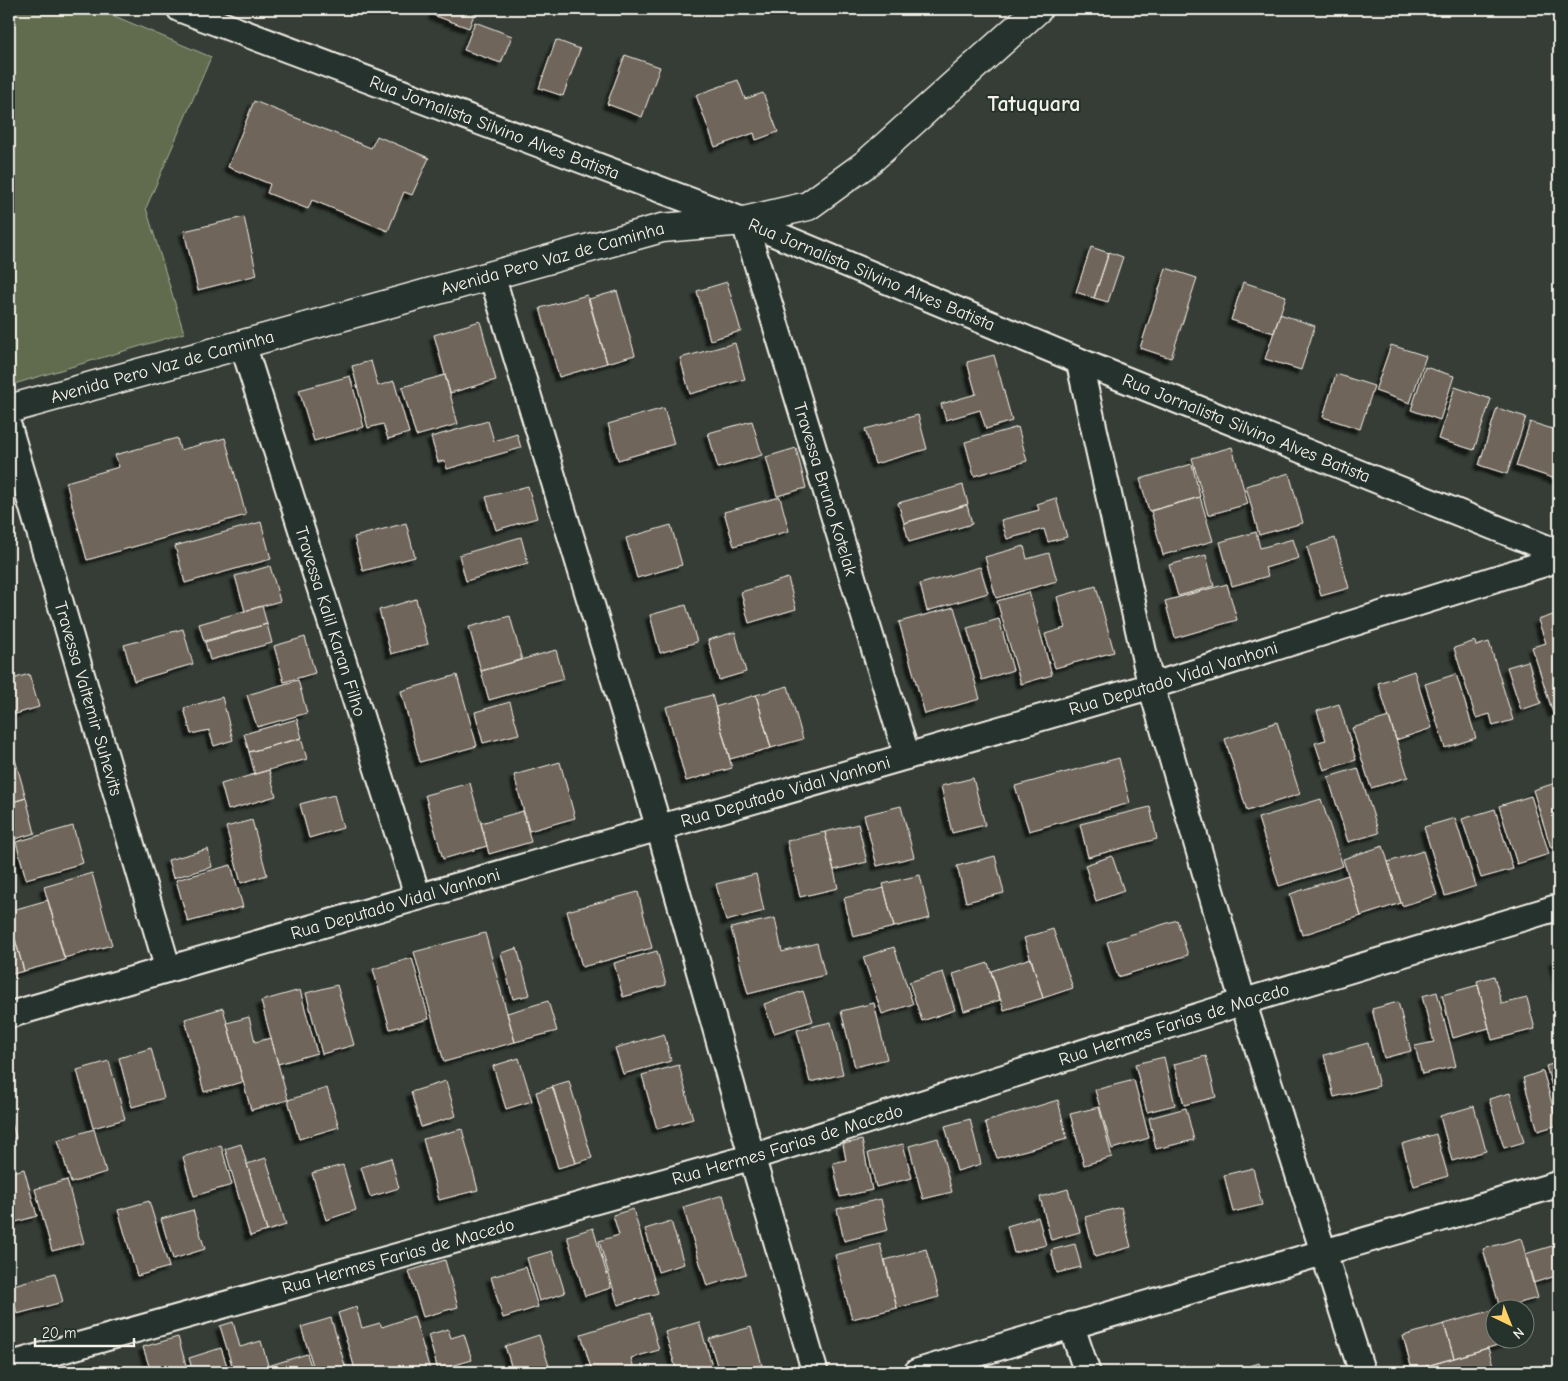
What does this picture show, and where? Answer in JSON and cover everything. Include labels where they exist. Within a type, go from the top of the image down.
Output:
[{"type":"street","name":"Rua Jornalista Silvino Alves Batista","points":[[180,9],[744,221],[1079,360],[1559,552]]},
{"type":"street","name":"Avenida Pero Vaz de Caminha","points":[[9,409],[662,228],[744,221],[808,206],[859,169],[1038,9]]},
{"type":"street","name":"Travessa Bruno Kotelak","points":[[744,221],[906,756]]},
{"type":"street","points":[[492,276],[659,828],[815,1372]]},
{"type":"street","name":"Travessa Kalil Karan Filho","points":[[243,345],[418,897]]},
{"type":"street","points":[[1079,360],[1151,686],[1243,1002],[1362,1372]]},
{"type":"street","name":"Travessa Valtemir Suhevits","points":[[9,428],[168,969]]},
{"type":"street","name":"Rua Deputado Vidal Vanhoni","points":[[9,1015],[1151,686],[1559,559]]},
{"type":"street","name":"Rua Hermes Farias de Macedo","points":[[9,1365],[752,1157],[1243,1002],[1559,907]]},
{"type":"street","points":[[917,1372],[1071,1325],[1324,1254],[1559,1184]]},
{"type":"street","points":[[1071,1325],[1087,1372]]},
{"type":"green space","points":[[9,9],[98,9],[211,57],[146,208],[184,333],[14,384],[9,365]]},
{"type":"building","points":[[435,9],[476,9],[469,28],[433,15]]},
{"type":"building","points":[[475,22],[512,36],[501,63],[464,50]]},
{"type":"building","points":[[556,40],[580,49],[563,96],[539,88]]},
{"type":"building","points":[[625,55],[660,67],[642,117],[607,104]]},
{"type":"building","points":[[738,80],[745,99],[763,93],[778,132],[756,140],[754,133],[715,147],[696,95]]},
{"type":"building","points":[[254,101],[371,148],[377,136],[429,158],[412,195],[404,192],[388,231],[312,200],[308,209],[267,193],[270,184],[228,167]]},
{"type":"building","points":[[244,217],[257,275],[198,290],[184,231]]},
{"type":"building","points":[[1091,247],[1109,253],[1094,298],[1076,292]]},
{"type":"building","points":[[1109,252],[1123,257],[1108,302],[1094,298]]},
{"type":"building","points":[[1166,268],[1197,278],[1171,358],[1140,348]]},
{"type":"building","points":[[727,282],[741,331],[710,340],[697,291]]},
{"type":"building","points":[[1243,282],[1286,296],[1274,333],[1231,320]]},
{"type":"building","points":[[617,291],[635,355],[607,363],[589,299]]},
{"type":"building","points":[[587,295],[607,363],[559,377],[540,308]]},
{"type":"building","points":[[1280,314],[1315,326],[1301,370],[1265,359]]},
{"type":"building","points":[[480,321],[496,380],[450,393],[434,335]]},
{"type":"building","points":[[735,343],[745,379],[690,394],[680,358]]},
{"type":"building","points":[[1391,345],[1426,356],[1410,403],[1375,391]]},
{"type":"building","points":[[994,355],[1012,421],[986,429],[980,410],[946,420],[941,404],[976,394],[967,362]]},
{"type":"building","points":[[371,361],[378,386],[394,381],[409,433],[388,439],[383,424],[368,428],[352,366]]},
{"type":"building","points":[[1425,367],[1454,376],[1440,420],[1411,410]]},
{"type":"building","points":[[1336,374],[1374,386],[1360,429],[1323,417]]},
{"type":"building","points":[[445,375],[458,424],[416,436],[402,387]]},
{"type":"building","points":[[350,376],[364,427],[314,441],[299,390]]},
{"type":"building","points":[[1455,387],[1491,399],[1474,450],[1438,439]]},
{"type":"building","points":[[664,408],[674,444],[618,460],[608,424]]},
{"type":"building","points":[[1497,408],[1526,417],[1507,474],[1479,465]]},
{"type":"building","points":[[918,415],[927,449],[875,464],[865,429]]},
{"type":"building","points":[[488,421],[494,441],[517,434],[521,448],[447,469],[445,461],[438,462],[431,437]]},
{"type":"building","points":[[752,421],[762,455],[718,468],[708,433]]},
{"type":"building","points":[[1530,422],[1559,431],[1559,480],[1516,466]]},
{"type":"building","points":[[1018,427],[1027,461],[974,476],[965,442]]},
{"type":"building","points":[[177,438],[180,450],[225,438],[246,515],[87,560],[66,482],[119,467],[115,455]]},
{"type":"building","points":[[1232,447],[1248,504],[1208,515],[1192,458]]},
{"type":"building","points":[[796,448],[806,488],[777,496],[766,457]]},
{"type":"building","points":[[1192,464],[1200,497],[1149,511],[1140,479]]},
{"type":"building","points":[[1289,473],[1303,523],[1259,535],[1246,486]]},
{"type":"building","points":[[963,485],[968,504],[904,523],[898,503]]},
{"type":"building","points":[[528,486],[537,518],[496,530],[486,497]]},
{"type":"building","points":[[780,497],[789,531],[734,546],[724,512]]},
{"type":"building","points":[[1200,497],[1213,541],[1163,555],[1151,511]]},
{"type":"building","points":[[1056,498],[1067,537],[1048,542],[1044,529],[1007,539],[1001,520],[1039,510],[1037,504]]},
{"type":"building","points":[[967,505],[972,524],[909,542],[904,523]]},
{"type":"building","points":[[261,522],[271,559],[185,583],[175,546]]},
{"type":"building","points":[[406,523],[415,557],[363,571],[354,537]]},
{"type":"building","points":[[671,525],[682,565],[637,578],[626,538]]},
{"type":"building","points":[[1256,532],[1260,548],[1293,539],[1299,558],[1265,568],[1268,576],[1232,586],[1220,542]]},
{"type":"building","points":[[521,537],[528,563],[466,581],[459,555]]},
{"type":"building","points":[[1335,538],[1349,588],[1321,596],[1307,547]]},
{"type":"building","points":[[1024,546],[1027,559],[1049,553],[1057,581],[996,598],[985,557]]},
{"type":"building","points":[[1206,555],[1214,586],[1178,596],[1169,565]]},
{"type":"building","points":[[270,566],[280,601],[245,611],[235,576]]},
{"type":"building","points":[[980,567],[988,593],[927,611],[920,584]]},
{"type":"building","points":[[788,578],[796,609],[749,623],[741,592]]},
{"type":"building","points":[[1227,584],[1237,620],[1175,638],[1165,601]]},
{"type":"building","points":[[1096,586],[1114,652],[1055,668],[1045,634],[1065,628],[1057,597]]},
{"type":"building","points":[[1029,592],[1052,675],[1021,684],[997,601]]},
{"type":"building","points":[[416,599],[428,644],[391,654],[379,610]]},
{"type":"building","points":[[686,605],[697,642],[660,653],[650,615]]},
{"type":"building","points":[[262,606],[267,624],[204,641],[199,624]]},
{"type":"building","points":[[954,607],[980,699],[925,714],[899,622]]},
{"type":"building","points":[[1559,613],[1559,711],[1553,713],[1532,647],[1546,643],[1538,620]]},
{"type":"building","points":[[510,616],[522,660],[481,671],[469,627]]},
{"type":"building","points":[[999,619],[1013,670],[982,680],[967,628]]},
{"type":"building","points":[[267,624],[272,643],[210,660],[205,642]]},
{"type":"building","points":[[183,629],[193,664],[134,681],[124,645]]},
{"type":"building","points":[[735,632],[746,672],[719,680],[708,640]]},
{"type":"building","points":[[305,637],[315,673],[284,682],[274,646]]},
{"type":"building","points":[[1475,641],[1476,646],[1489,642],[1513,720],[1493,726],[1490,714],[1476,718],[1454,648]]},
{"type":"building","points":[[556,650],[564,679],[489,700],[481,671]]},
{"type":"building","points":[[1528,661],[1541,703],[1521,710],[1507,667]]},
{"type":"building","points":[[1414,671],[1432,728],[1396,740],[1378,683]]},
{"type":"building","points":[[29,674],[39,707],[9,716],[9,680]]},
{"type":"building","points":[[1456,674],[1476,738],[1445,748],[1425,684]]},
{"type":"building","points":[[457,675],[477,746],[420,762],[401,691]]},
{"type":"building","points":[[298,680],[307,713],[257,727],[247,695]]},
{"type":"building","points":[[788,686],[803,739],[771,748],[756,695]]},
{"type":"building","points":[[712,695],[732,768],[686,781],[666,707]]},
{"type":"building","points":[[756,695],[771,748],[730,759],[715,707]]},
{"type":"building","points":[[222,697],[233,740],[214,746],[209,730],[191,734],[184,708]]},
{"type":"building","points":[[510,702],[519,734],[483,743],[475,712]]},
{"type":"building","points":[[1339,704],[1356,760],[1324,770],[1315,743],[1326,740],[1317,711]]},
{"type":"building","points":[[1389,717],[1408,777],[1371,788],[1352,728]]},
{"type":"building","points":[[297,719],[302,738],[249,752],[244,734]]},
{"type":"building","points":[[1277,722],[1300,794],[1247,811],[1225,739]]},
{"type":"building","points":[[301,738],[307,759],[255,774],[249,752]]},
{"type":"building","points":[[1119,758],[1130,803],[1029,831],[1015,786]]},
{"type":"building","points":[[15,759],[26,798],[9,803],[9,761]]},
{"type":"building","points":[[560,762],[575,818],[529,831],[514,775]]},
{"type":"building","points":[[1358,768],[1379,833],[1348,842],[1328,777]]},
{"type":"building","points":[[269,770],[276,796],[228,810],[221,784]]},
{"type":"building","points":[[973,778],[985,825],[952,833],[941,786]]},
{"type":"building","points":[[1559,782],[1559,846],[1551,848],[1533,790]]},
{"type":"building","points":[[470,783],[487,846],[443,859],[425,795]]},
{"type":"building","points":[[334,795],[343,828],[309,838],[300,804]]},
{"type":"building","points":[[1531,796],[1549,854],[1517,864],[1499,806]]},
{"type":"building","points":[[26,798],[35,833],[9,841],[9,803]]},
{"type":"building","points":[[1321,799],[1343,866],[1279,886],[1258,818]]},
{"type":"building","points":[[901,806],[914,857],[877,866],[864,815]]},
{"type":"building","points":[[1150,807],[1157,839],[1088,857],[1080,824]]},
{"type":"building","points":[[1495,809],[1513,869],[1481,878],[1462,819]]},
{"type":"building","points":[[523,811],[531,842],[489,854],[481,823]]},
{"type":"building","points":[[1455,818],[1476,886],[1445,896],[1424,827]]},
{"type":"building","points":[[252,820],[267,875],[241,883],[226,827]]},
{"type":"building","points":[[858,824],[867,862],[834,870],[825,832]]},
{"type":"building","points":[[73,826],[83,863],[26,879],[16,842]]},
{"type":"building","points":[[825,832],[838,888],[800,897],[787,841]]},
{"type":"building","points":[[1383,846],[1401,903],[1361,916],[1343,859]]},
{"type":"building","points":[[208,849],[212,867],[173,878],[168,860]]},
{"type":"building","points":[[1423,851],[1437,895],[1402,906],[1388,862]]},
{"type":"building","points":[[995,856],[1004,893],[966,902],[957,866]]},
{"type":"building","points":[[1112,856],[1124,891],[1096,901],[1085,865]]},
{"type":"building","points":[[231,865],[243,907],[188,922],[176,880]]},
{"type":"building","points":[[92,873],[112,945],[64,958],[44,887]]},
{"type":"building","points":[[756,874],[764,911],[726,921],[716,884]]},
{"type":"building","points":[[920,875],[930,918],[894,927],[883,884]]},
{"type":"building","points":[[1348,875],[1361,916],[1302,935],[1290,894]]},
{"type":"building","points":[[884,888],[894,927],[853,937],[844,898]]},
{"type":"building","points":[[638,892],[652,948],[582,967],[567,911]]},
{"type":"building","points":[[48,900],[65,960],[24,971],[9,918],[9,911]]},
{"type":"building","points":[[775,918],[782,952],[817,943],[825,975],[748,994],[731,928]]},
{"type":"building","points":[[1177,920],[1188,955],[1118,977],[1107,942]]},
{"type":"building","points":[[1053,929],[1073,988],[1043,998],[1024,938]]},
{"type":"building","points":[[485,933],[515,1042],[444,1062],[414,952]]},
{"type":"building","points":[[15,939],[24,971],[9,975],[9,941]]},
{"type":"building","points":[[894,947],[913,1004],[882,1014],[863,957]]},
{"type":"building","points":[[517,948],[530,995],[513,999],[501,953]]},
{"type":"building","points":[[657,951],[666,985],[623,997],[614,963]]},
{"type":"building","points":[[412,958],[429,1019],[390,1029],[373,969]]},
{"type":"building","points":[[1031,958],[1043,998],[1004,1010],[991,971]]},
{"type":"building","points":[[1559,958],[1559,985],[1553,960]]},
{"type":"building","points":[[988,963],[1000,1000],[964,1011],[953,974]]},
{"type":"building","points":[[943,972],[955,1010],[922,1021],[909,982]]},
{"type":"building","points":[[1494,976],[1502,1004],[1527,998],[1535,1029],[1492,1040],[1477,981]]},
{"type":"building","points":[[337,985],[354,1045],[322,1054],[306,993]]},
{"type":"building","points":[[1478,985],[1489,1028],[1453,1038],[1442,995]]},
{"type":"building","points":[[300,990],[317,1053],[278,1064],[261,1001]]},
{"type":"building","points":[[803,991],[813,1021],[774,1033],[764,1004]]},
{"type":"building","points":[[1437,992],[1456,1066],[1422,1074],[1415,1046],[1434,1042],[1422,996]]},
{"type":"building","points":[[548,1001],[557,1031],[515,1042],[507,1013]]},
{"type":"building","points":[[1398,1002],[1411,1051],[1384,1058],[1372,1009]]},
{"type":"building","points":[[874,1003],[887,1059],[855,1067],[841,1011]]},
{"type":"building","points":[[223,1008],[243,1082],[204,1092],[185,1019]]},
{"type":"building","points":[[249,1017],[255,1042],[271,1038],[288,1100],[251,1110],[227,1023]]},
{"type":"building","points":[[831,1022],[843,1074],[810,1082],[797,1030]]},
{"type":"building","points":[[664,1034],[671,1061],[623,1074],[615,1048]]},
{"type":"building","points":[[1368,1043],[1379,1086],[1334,1097],[1324,1055]]},
{"type":"building","points":[[151,1048],[164,1098],[132,1107],[119,1058]]},
{"type":"building","points":[[1206,1056],[1216,1097],[1184,1105],[1174,1064]]},
{"type":"building","points":[[1164,1057],[1175,1105],[1147,1112],[1135,1064]]},
{"type":"building","points":[[519,1058],[532,1101],[506,1109],[493,1066]]},
{"type":"building","points":[[109,1061],[125,1119],[93,1128],[77,1070]]},
{"type":"building","points":[[1559,1062],[1559,1100],[1556,1101],[1546,1066]]},
{"type":"building","points":[[679,1065],[693,1119],[657,1129],[642,1075]]},
{"type":"building","points":[[1543,1071],[1558,1125],[1538,1131],[1523,1078]]},
{"type":"building","points":[[1134,1080],[1149,1138],[1112,1149],[1095,1090]]},
{"type":"building","points":[[446,1081],[456,1116],[421,1127],[411,1092]]},
{"type":"building","points":[[569,1081],[592,1158],[576,1163],[552,1086]]},
{"type":"building","points":[[553,1087],[576,1163],[558,1168],[536,1092]]},
{"type":"building","points":[[327,1088],[339,1127],[299,1139],[288,1100]]},
{"type":"building","points":[[1510,1093],[1524,1142],[1504,1148],[1489,1099]]},
{"type":"building","points":[[1058,1100],[1067,1139],[997,1158],[985,1122]]},
{"type":"building","points":[[1474,1106],[1486,1151],[1452,1161],[1440,1116]]},
{"type":"building","points":[[1099,1107],[1112,1157],[1084,1165],[1070,1114]]},
{"type":"building","points":[[1186,1108],[1194,1140],[1156,1149],[1149,1118]]},
{"type":"building","points":[[9,1111],[16,1138],[9,1140]]},
{"type":"building","points":[[970,1119],[981,1164],[957,1171],[945,1126]]},
{"type":"building","points":[[94,1129],[106,1172],[71,1183],[58,1140]]},
{"type":"building","points":[[462,1129],[478,1190],[439,1200],[423,1139]]},
{"type":"building","points":[[1436,1134],[1448,1176],[1414,1186],[1402,1144]]},
{"type":"building","points":[[938,1138],[952,1192],[923,1199],[909,1146]]},
{"type":"building","points":[[862,1140],[872,1190],[840,1197],[833,1163],[846,1160],[843,1144]]},
{"type":"building","points":[[241,1144],[267,1231],[250,1236],[225,1149]]},
{"type":"building","points":[[903,1144],[912,1178],[876,1187],[868,1153]]},
{"type":"building","points":[[221,1145],[232,1185],[194,1196],[183,1157]]},
{"type":"building","points":[[266,1158],[286,1225],[267,1231],[247,1164]]},
{"type":"building","points":[[391,1158],[399,1188],[370,1197],[361,1167]]},
{"type":"building","points":[[343,1165],[356,1210],[326,1220],[312,1173]]},
{"type":"building","points":[[1253,1168],[1262,1205],[1233,1212],[1224,1175]]},
{"type":"building","points":[[24,1169],[37,1216],[9,1224],[9,1173]]},
{"type":"building","points":[[67,1180],[84,1243],[52,1251],[35,1189]]},
{"type":"building","points":[[1068,1189],[1080,1232],[1051,1240],[1040,1197]]},
{"type":"building","points":[[723,1195],[746,1274],[707,1286],[683,1207]]},
{"type":"building","points":[[881,1199],[888,1230],[844,1241],[837,1209]]},
{"type":"building","points":[[149,1201],[169,1267],[137,1276],[118,1210]]},
{"type":"building","points":[[1121,1207],[1131,1247],[1095,1257],[1085,1217]]},
{"type":"building","points":[[633,1209],[658,1293],[618,1305],[599,1241],[619,1235],[613,1215]]},
{"type":"building","points":[[193,1210],[205,1249],[173,1259],[161,1219]]},
{"type":"building","points":[[1038,1217],[1046,1245],[1014,1253],[1007,1226]]},
{"type":"building","points":[[671,1221],[684,1264],[658,1272],[645,1229]]},
{"type":"building","points":[[593,1228],[611,1288],[585,1296],[567,1236]]},
{"type":"building","points":[[1521,1238],[1538,1298],[1497,1298],[1483,1249]]},
{"type":"building","points":[[880,1244],[897,1308],[852,1319],[835,1255]]},
{"type":"building","points":[[1075,1244],[1081,1267],[1057,1273],[1051,1250]]},
{"type":"building","points":[[1559,1244],[1559,1275],[1533,1283],[1525,1254]]},
{"type":"building","points":[[926,1249],[939,1297],[897,1308],[885,1260]]},
{"type":"building","points":[[552,1251],[565,1293],[539,1301],[527,1258]]},
{"type":"building","points":[[445,1260],[458,1307],[423,1317],[409,1271]]},
{"type":"building","points":[[526,1267],[538,1307],[503,1318],[491,1277]]},
{"type":"building","points":[[55,1273],[63,1302],[17,1314],[10,1286]]},
{"type":"building","points":[[356,1307],[362,1328],[380,1323],[382,1327],[414,1316],[430,1370],[424,1372],[356,1372],[338,1313]]},
{"type":"building","points":[[1486,1312],[1486,1348],[1488,1348],[1454,1358],[1444,1324]]},
{"type":"building","points":[[649,1313],[659,1350],[631,1358],[635,1372],[592,1372],[581,1334]]},
{"type":"building","points":[[331,1318],[347,1372],[315,1372],[301,1327]]},
{"type":"building","points":[[233,1322],[240,1347],[261,1341],[270,1372],[234,1372],[220,1326]]},
{"type":"building","points":[[699,1322],[714,1372],[677,1372],[665,1332]]},
{"type":"building","points":[[1444,1324],[1454,1358],[1412,1370],[1403,1336]]},
{"type":"building","points":[[751,1327],[762,1365],[740,1372],[719,1372],[709,1339]]},
{"type":"building","points":[[448,1329],[451,1338],[464,1334],[472,1360],[438,1370],[428,1335]]},
{"type":"building","points":[[539,1335],[551,1372],[513,1372],[505,1346]]},
{"type":"building","points":[[178,1337],[188,1372],[151,1372],[143,1347]]},
{"type":"building","points":[[221,1348],[229,1372],[193,1372],[189,1358]]},
{"type":"building","points":[[1488,1348],[1495,1372],[1422,1372],[1421,1368]]},
{"type":"building","points":[[307,1354],[313,1372],[273,1372],[271,1365]]},
{"type":"building","points":[[1259,1363],[1262,1372],[1231,1372]]},
{"type":"building","points":[[1219,1364],[1221,1372],[1193,1372]]},
{"type":"building","points":[[1184,1365],[1186,1372],[1160,1372]]},
{"type":"district","name":"Tatuquara","points":[[1034,103]]}]
